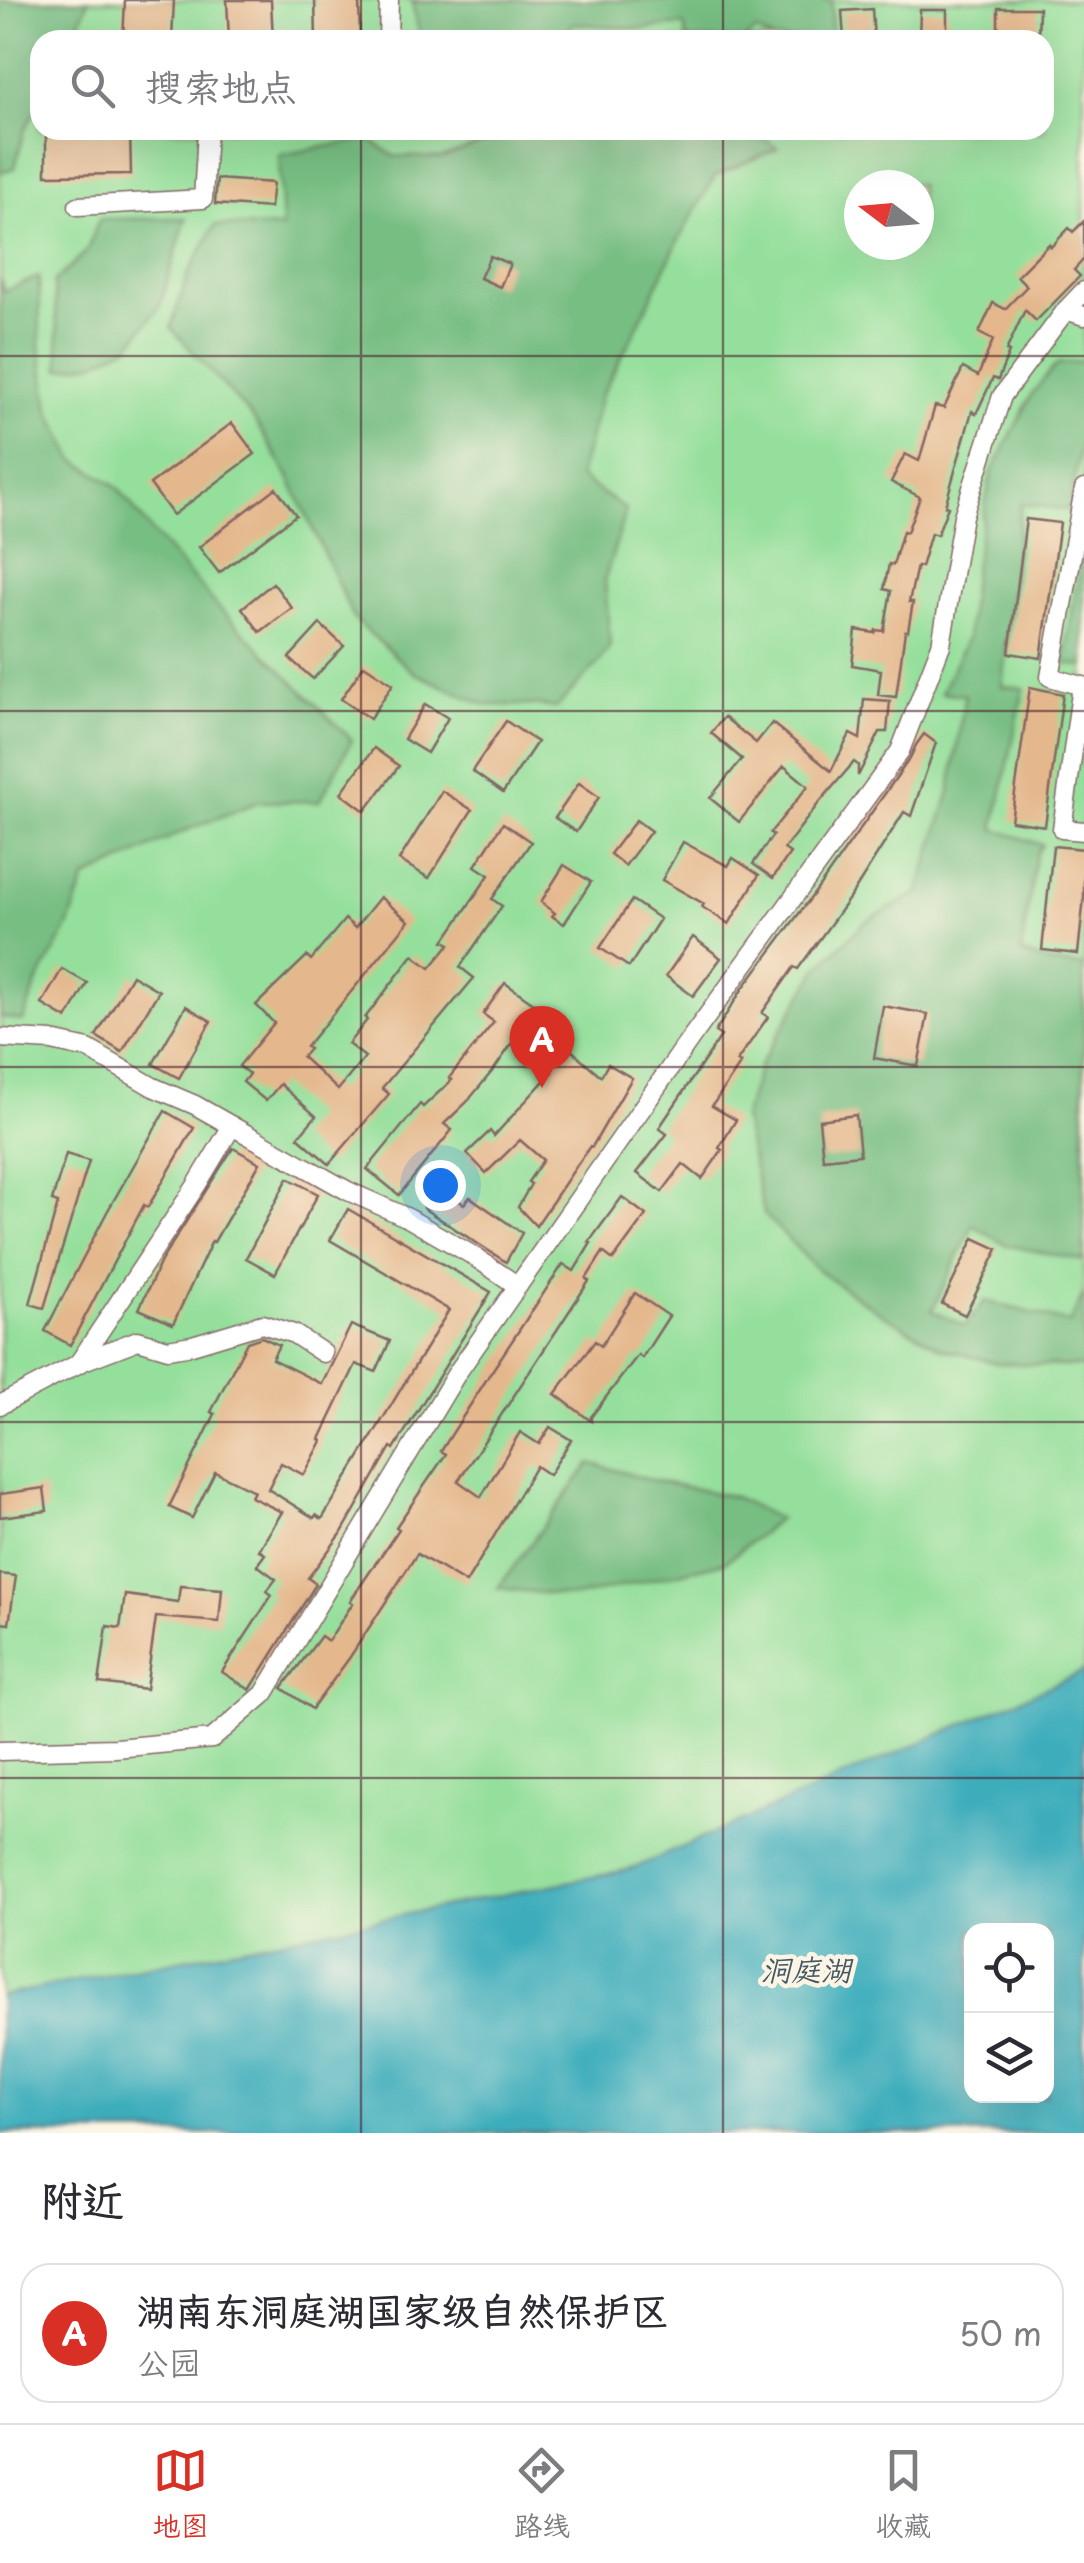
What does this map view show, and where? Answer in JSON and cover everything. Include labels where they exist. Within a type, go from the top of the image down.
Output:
[{"type":"street","points":[[388,30],[389,0]]},
{"type":"street","points":[[78,206],[204,199],[207,140]]},
{"type":"street","points":[[0,1750],[116,1748],[212,1739],[264,1694],[457,1373],[691,1038],[900,751],[941,645],[963,516],[1002,396],[1075,313],[1084,291]]},
{"type":"street","points":[[1084,489],[1050,677],[1083,686],[1062,829],[1084,831]]},
{"type":"street","points":[[0,1038],[52,1040],[88,1049],[348,1191],[408,1218],[518,1286]]},
{"type":"street","points":[[78,1364],[232,1126]]},
{"type":"street","points":[[0,1405],[78,1364],[138,1340],[168,1349],[262,1324],[294,1334],[323,1353]]},
{"type":"green space","points":[[0,0],[1084,0],[1084,2133],[0,2133]]},
{"type":"green space","points":[[0,0],[89,0],[76,30],[30,30],[30,120],[15,168],[0,172]]},
{"type":"green space","points":[[832,0],[831,30],[685,30],[684,25],[638,29],[572,23],[570,30],[419,30],[412,2]]},
{"type":"green space","points":[[370,140],[394,156],[442,158],[491,140],[766,140],[778,148],[715,176],[601,396],[579,477],[626,510],[605,579],[610,646],[556,708],[485,705],[414,673],[354,619],[288,475],[253,418],[171,328],[187,277],[215,225],[282,228],[279,155]]},
{"type":"green space","points":[[186,218],[160,306],[129,346],[94,363],[60,369],[54,282],[87,251],[99,219]]},
{"type":"green space","points":[[0,277],[4,291],[39,277],[40,345],[49,410],[74,459],[118,488],[221,610],[352,740],[320,801],[258,802],[182,832],[85,879],[68,927],[37,983],[23,1021],[0,1017]]},
{"type":"green space","points":[[1084,361],[1084,426],[1069,510],[1021,504],[1002,686],[1024,688],[994,829],[1042,845],[1036,854],[1021,953],[1050,963],[1084,966],[1084,1261],[1006,1245],[973,1225],[932,1311],[965,1326],[985,1301],[1070,1323],[1084,1293],[1084,1367],[996,1363],[941,1348],[820,1272],[764,1214],[743,1118],[760,1065],[819,967],[865,922],[918,893],[950,791],[965,695],[941,693],[967,638],[973,574],[991,474],[1033,392],[1057,364]]},
{"type":"green space","points":[[1084,538],[1084,666],[1064,664]]},
{"type":"green space","points":[[590,1463],[735,1497],[779,1519],[725,1562],[576,1597],[498,1588]]},
{"type":"water","name":"洞庭湖","points":[[1084,1671],[1084,2133],[0,2133],[0,1996],[632,1869]]},
{"type":"building","points":[[125,0],[174,0],[172,30],[124,30]]},
{"type":"building","points":[[227,0],[271,0],[272,30],[228,30]]},
{"type":"building","points":[[315,0],[359,0],[360,30],[316,30]]},
{"type":"building","points":[[998,8],[1039,8],[1038,30],[998,30]]},
{"type":"building","points":[[872,9],[873,30],[843,30],[842,11]]},
{"type":"building","points":[[920,10],[947,10],[947,30],[919,30]]},
{"type":"building","points":[[46,140],[130,140],[131,174],[46,175]]},
{"type":"building","points":[[217,179],[273,183],[270,208],[215,204]]},
{"type":"building","points":[[1084,221],[1084,259],[1074,270],[1080,276],[1036,321],[1025,310],[998,380],[993,378],[976,414],[972,411],[945,506],[948,507],[937,535],[931,533],[921,567],[917,566],[896,697],[878,695],[881,670],[852,665],[856,630],[884,631],[891,591],[884,589],[889,564],[893,565],[903,531],[907,532],[920,497],[891,482],[905,454],[919,461],[935,406],[944,408],[963,368],[978,376],[993,340],[979,333],[993,303],[1005,309],[1027,286],[1017,276],[1049,244],[1051,247],[1069,228],[1073,232]]},
{"type":"building","points":[[490,256],[510,264],[500,287],[480,278]]},
{"type":"building","points":[[232,423],[255,454],[173,515],[150,484]]},
{"type":"building","points":[[276,488],[296,515],[219,573],[199,547]]},
{"type":"building","points":[[1026,519],[1060,523],[1041,658],[1009,653]]},
{"type":"building","points":[[273,583],[292,608],[260,632],[242,608]]},
{"type":"building","points":[[320,624],[344,646],[313,679],[289,658]]},
{"type":"building","points":[[364,665],[393,684],[370,719],[341,699]]},
{"type":"building","points":[[1030,687],[1063,694],[1045,826],[1011,821]]},
{"type":"building","points":[[864,699],[890,701],[887,732],[880,732],[858,776],[858,765],[854,762],[818,804],[784,849],[790,853],[773,878],[753,864],[773,835],[770,833],[808,786],[784,766],[739,822],[710,798],[742,759],[711,733],[724,717],[756,743],[772,723],[831,771],[850,734],[860,739]]},
{"type":"building","points":[[425,704],[448,718],[427,753],[404,739]]},
{"type":"building","points":[[506,721],[537,742],[503,793],[472,771]]},
{"type":"building","points":[[924,734],[936,743],[911,816],[904,812],[853,893],[762,1013],[768,1017],[712,1106],[736,1120],[719,1148],[722,1150],[702,1179],[683,1164],[662,1192],[637,1173],[667,1134],[659,1128],[721,1036],[715,1032],[743,988],[819,887]]},
{"type":"building","points":[[374,748],[399,766],[365,811],[341,793]]},
{"type":"building","points":[[579,783],[599,797],[576,832],[555,818]]},
{"type":"building","points":[[442,791],[472,810],[429,878],[399,860]]},
{"type":"building","points":[[636,820],[651,831],[625,866],[610,854]]},
{"type":"building","points":[[503,823],[531,842],[492,899],[502,906],[460,967],[474,978],[382,1088],[389,1094],[329,1164],[298,1137],[316,1116],[280,1084],[266,1101],[243,1082],[249,1074],[239,1066],[274,1023],[256,1005],[307,956],[311,960],[345,919],[355,928],[380,897],[409,921],[306,1047],[309,1049],[302,1057],[338,1090],[365,1057],[348,1044],[413,955],[430,968],[450,944],[444,941],[489,875],[475,866]]},
{"type":"building","points":[[683,842],[728,866],[733,858],[759,875],[729,924],[662,880]]},
{"type":"building","points":[[1053,846],[1084,849],[1078,954],[1042,950]]},
{"type":"building","points":[[564,865],[591,882],[564,924],[541,902]]},
{"type":"building","points":[[632,900],[660,919],[629,967],[600,948]]},
{"type":"building","points":[[693,937],[721,958],[693,996],[666,976]]},
{"type":"building","points":[[62,969],[87,983],[67,1019],[42,1004]]},
{"type":"building","points":[[132,975],[159,991],[122,1052],[96,1036]]},
{"type":"building","points":[[505,983],[538,1006],[495,1068],[444,1124],[452,1130],[399,1195],[367,1169],[420,1104],[423,1107],[452,1080],[449,1078],[494,1022],[483,1014]]},
{"type":"building","points":[[186,1006],[211,1021],[179,1078],[153,1064]]},
{"type":"building","points":[[883,1006],[928,1014],[918,1066],[874,1058]]},
{"type":"building","points":[[552,1036],[568,1053],[571,1050],[601,1076],[608,1064],[632,1078],[592,1147],[536,1226],[518,1207],[543,1160],[520,1140],[486,1173],[467,1153],[490,1131],[494,1136],[552,1072],[534,1053]]},
{"type":"building","points":[[165,1111],[194,1128],[148,1207],[144,1205],[70,1345],[45,1331]]},
{"type":"building","points":[[856,1115],[860,1155],[823,1159],[819,1120]]},
{"type":"building","points":[[233,1148],[260,1163],[212,1241],[173,1324],[139,1309],[161,1261]]},
{"type":"building","points":[[66,1154],[89,1161],[44,1308],[30,1304],[58,1203],[52,1201]]},
{"type":"building","points":[[288,1178],[318,1194],[275,1274],[246,1258]]},
{"type":"building","points":[[436,1187],[464,1204],[470,1197],[522,1233],[506,1262],[423,1208]]},
{"type":"building","points":[[622,1197],[646,1215],[613,1260],[603,1252],[586,1279],[589,1281],[458,1481],[481,1497],[520,1432],[539,1444],[550,1427],[571,1440],[549,1475],[536,1466],[466,1583],[417,1554],[312,1709],[282,1688],[321,1636],[328,1641],[399,1529],[396,1527],[446,1454],[441,1451],[490,1374],[563,1264],[574,1271],[589,1242]]},
{"type":"building","points":[[348,1209],[491,1292],[394,1449],[391,1447],[341,1534],[308,1578],[316,1584],[250,1690],[222,1672],[272,1595],[267,1591],[276,1579],[257,1565],[265,1554],[259,1550],[282,1512],[251,1497],[254,1491],[215,1472],[192,1518],[169,1507],[247,1342],[262,1337],[279,1345],[272,1359],[322,1384],[351,1325],[390,1341],[376,1372],[356,1364],[304,1475],[281,1463],[268,1489],[314,1518],[316,1515],[322,1519],[449,1310],[330,1240]]},
{"type":"building","points":[[974,1238],[998,1249],[965,1315],[942,1304]]},
{"type":"building","points":[[635,1293],[669,1316],[642,1358],[638,1355],[591,1421],[555,1394],[595,1341],[601,1346]]},
{"type":"building","points":[[44,1488],[47,1511],[0,1517],[0,1494]]},
{"type":"building","points":[[0,1574],[16,1576],[9,1624],[0,1623]]},
{"type":"building","points":[[180,1586],[222,1589],[219,1622],[156,1617],[146,1689],[99,1683],[107,1626],[120,1628],[125,1595],[178,1602]]},
{"type":"place","name":"湖南东洞庭湖国家级自然保护区","points":[[542,1088]]}]
